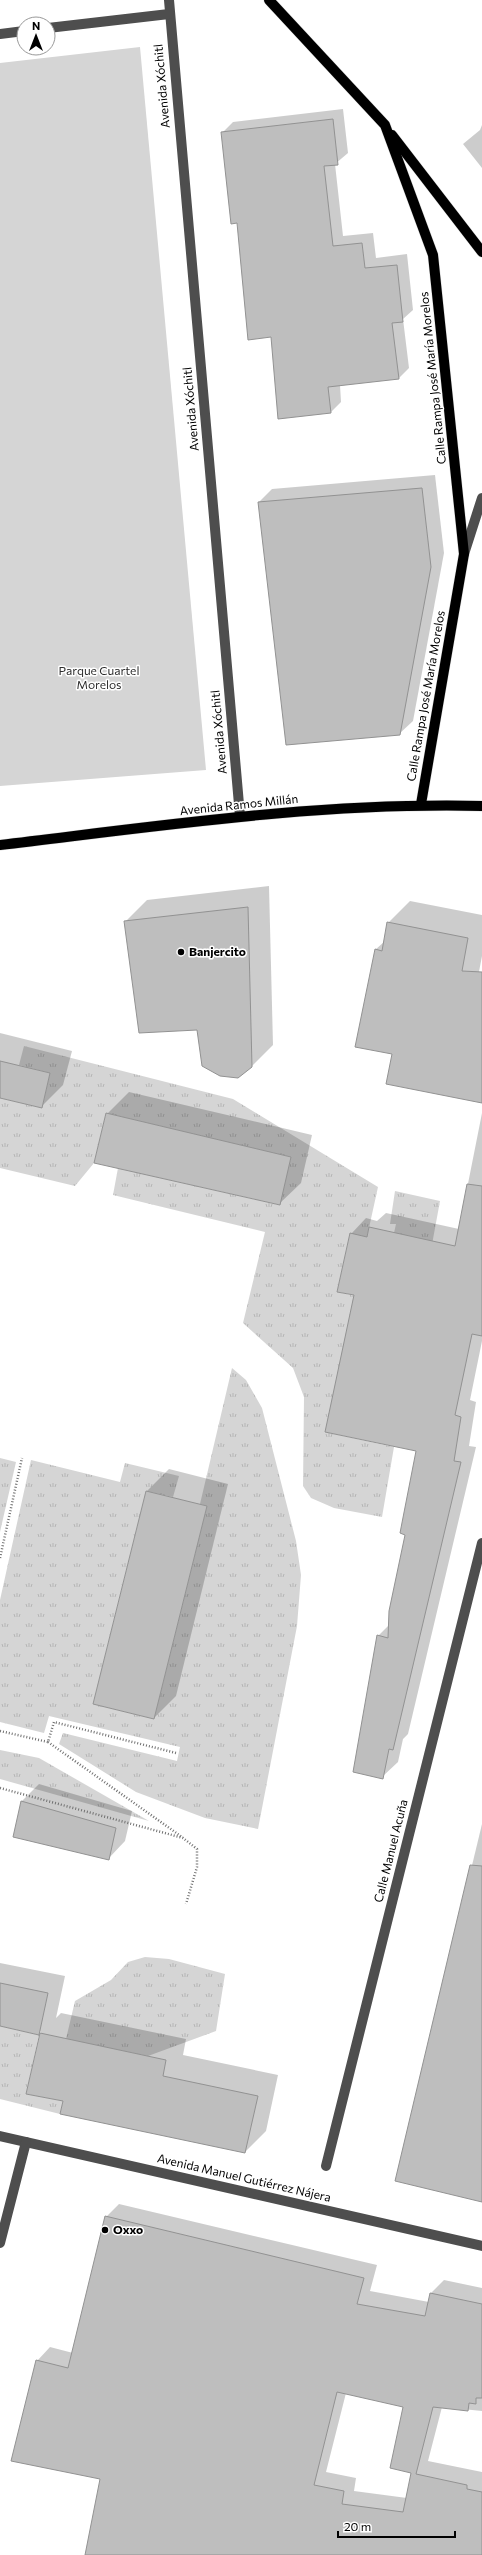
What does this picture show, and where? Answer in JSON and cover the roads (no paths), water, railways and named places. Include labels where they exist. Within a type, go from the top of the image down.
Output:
[{"type":"main road","name":"Calle Rampa José María Morelos","points":[[269,0],[385,125],[433,255],[464,554],[421,804]]},
{"type":"main road","points":[[385,125],[482,252]]},
{"type":"main road","name":"Avenida Ramos Millán","points":[[0,845],[240,816],[421,804],[482,806]]},
{"type":"street","name":"Avenida Xóchitl","points":[[169,0],[168,14],[240,816]]},
{"type":"street","points":[[56,27],[168,14]]},
{"type":"street","points":[[0,34],[16,32]]},
{"type":"street","points":[[464,554],[482,498]]},
{"type":"street","name":"Calle Manuel Acuña","points":[[326,2166],[482,1543]]},
{"type":"street","name":"Avenida Manuel Gutiérrez Nájera","points":[[0,2136],[482,2246]]},
{"type":"street","points":[[0,2243],[26,2142]]},
{"type":"place","name":"Banjercito","points":[[181,952]]},
{"type":"place","name":"Oxxo","points":[[105,2230]]},
{"type":"park label","name":"Parque Cuartel Morelos","points":[[99,678]]}]
